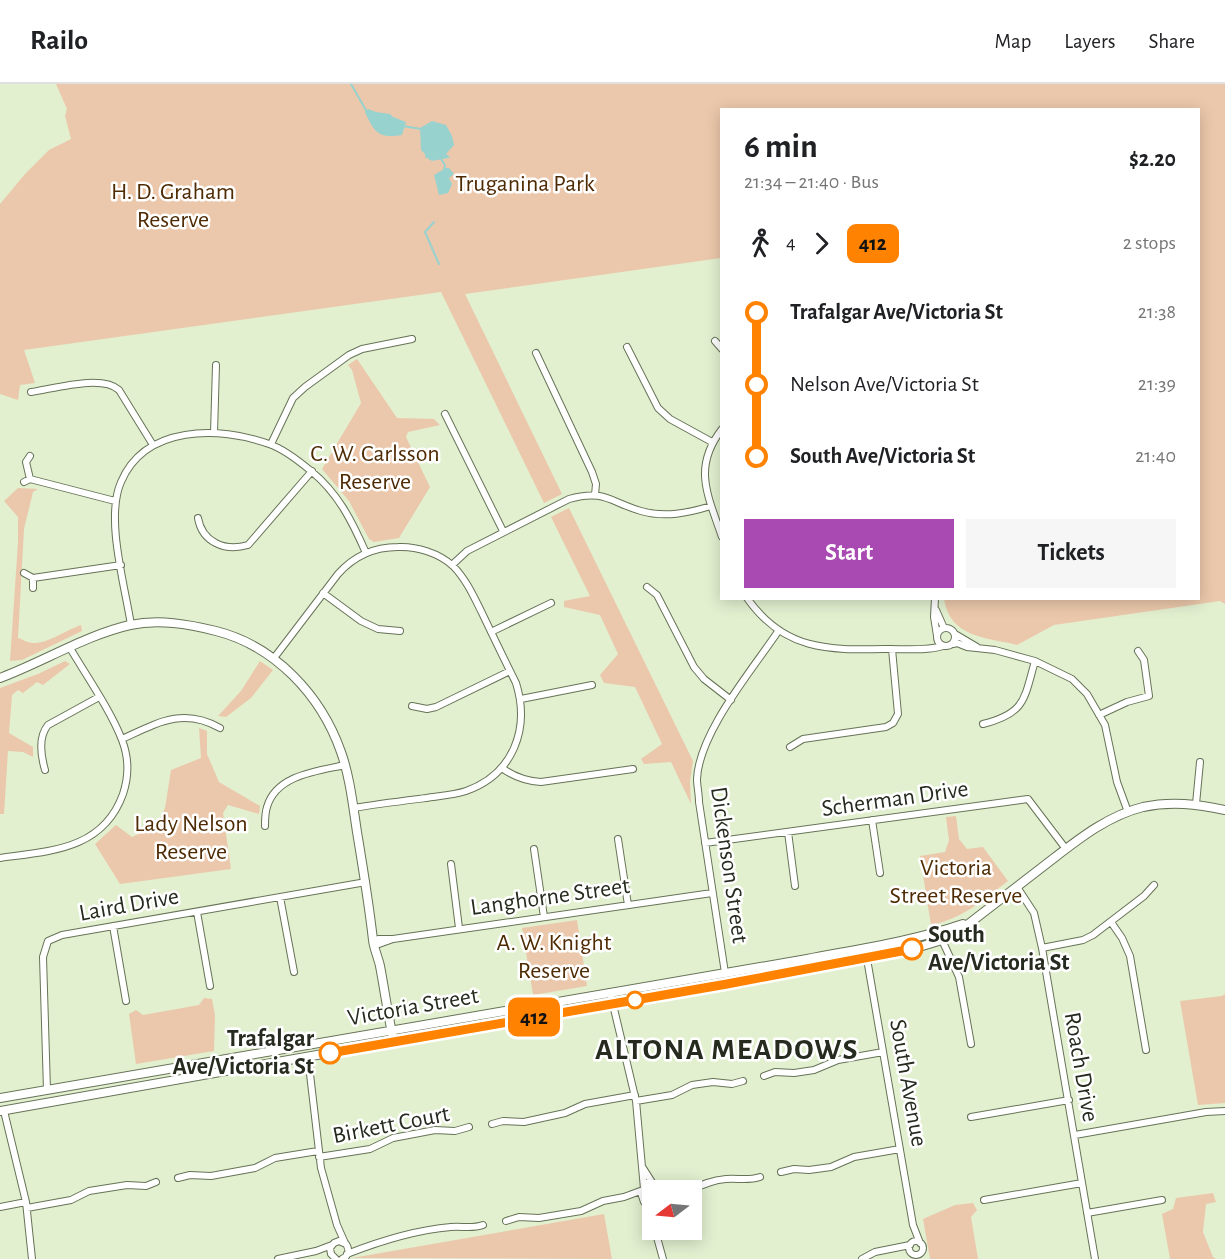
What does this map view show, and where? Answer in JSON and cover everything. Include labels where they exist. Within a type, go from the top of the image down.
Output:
[{"type":"street","points":[[271,444],[293,398],[305,387],[349,355],[362,349],[412,339]]},
{"type":"street","points":[[715,341],[720,347]]},
{"type":"street","points":[[627,347],[658,408],[670,419],[712,442]]},
{"type":"street","points":[[536,353],[592,472],[596,484],[595,495]]},
{"type":"street","points":[[214,433],[216,365]]},
{"type":"street","points":[[31,392],[96,382],[114,385],[153,446]]},
{"type":"street","points":[[445,414],[503,531]]},
{"type":"street","points":[[720,432],[706,455],[704,468],[705,485],[720,531]]},
{"type":"street","points":[[131,625],[115,524],[115,501],[121,482],[138,457],[168,439],[186,434],[214,433],[242,436],[271,444],[312,471],[331,489],[346,509],[366,553]]},
{"type":"street","points":[[30,456],[26,462],[27,480],[115,501]]},
{"type":"street","points":[[198,518],[202,530],[210,541],[232,547],[248,545],[312,471]]},
{"type":"street","points":[[452,565],[467,550],[569,499],[583,495],[609,497],[653,514],[678,515],[711,506]]},
{"type":"street","points":[[274,658],[344,567],[366,553],[387,547],[408,547],[432,553],[452,565],[470,590],[510,671],[521,699],[521,724],[514,748],[502,768],[488,779],[465,791],[353,808]]},
{"type":"street","points":[[24,573],[33,578],[121,565]]},
{"type":"street","points":[[33,578],[33,588]]},
{"type":"street","points":[[647,586],[657,595],[694,667],[704,679],[731,700]]},
{"type":"street","points":[[323,593],[361,621],[378,629],[400,631]]},
{"type":"street","points":[[749,600],[761,615],[779,630],[808,645],[838,650],[928,649],[957,643],[1035,661],[1071,680],[1087,694],[1105,725],[1117,782],[1128,812]]},
{"type":"street","points":[[935,600],[936,609],[944,628]]},
{"type":"street","points":[[491,632],[551,603]]},
{"type":"street","points":[[936,609],[934,617],[937,637],[944,646]]},
{"type":"street","points":[[0,678],[102,634],[131,625],[155,622],[195,626],[224,633],[274,658],[301,683],[315,700],[328,720],[345,765],[394,1042]]},
{"type":"street","points":[[944,628],[951,629],[977,647]]},
{"type":"street","points":[[920,648],[931,644],[944,628]]},
{"type":"street","name":"Dickenson Street","points":[[727,984],[705,843],[697,779],[699,765],[712,731],[779,630]]},
{"type":"street","points":[[952,644],[955,638],[954,633]]},
{"type":"street","points":[[0,858],[59,849],[78,844],[92,836],[108,822],[120,803],[126,786],[127,756],[122,738],[70,648]]},
{"type":"street","points":[[790,747],[803,739],[886,727],[893,723],[898,714],[892,649]]},
{"type":"street","points":[[1099,715],[1127,702],[1149,696],[1144,660],[1138,651]]},
{"type":"street","points":[[983,724],[1014,713],[1026,692],[1035,661]]},
{"type":"street","points":[[412,706],[427,709],[436,707],[510,671]]},
{"type":"street","points":[[521,699],[592,685]]},
{"type":"street","points":[[45,770],[41,756],[43,731],[48,725],[99,697]]},
{"type":"street","points":[[122,738],[163,720],[181,717],[198,718],[220,728]]},
{"type":"street","points":[[1196,804],[1200,762]]},
{"type":"street","points":[[265,826],[266,808],[273,794],[286,781],[345,765]]},
{"type":"street","points":[[502,768],[512,776],[527,781],[541,782],[633,769]]},
{"type":"street","name":"Scherman Drive","points":[[705,843],[1028,799],[1066,849]]},
{"type":"street","name":"Victoria Street","points":[[1,1098],[958,932],[1088,832],[1115,817],[1142,808],[1168,803],[1196,804],[1225,810]]},
{"type":"street","points":[[872,820],[880,873]]},
{"type":"street","points":[[788,832],[795,885]]},
{"type":"street","points":[[618,840],[628,905]]},
{"type":"street","points":[[534,849],[544,916]]},
{"type":"street","points":[[451,864],[459,928]]},
{"type":"street","name":"Laird Drive","points":[[47,1090],[43,957],[48,941],[54,937],[366,882]]},
{"type":"street","points":[[1042,948],[1083,940],[1111,922],[1144,896],[1154,885]]},
{"type":"street","name":"Roach Drive","points":[[1017,887],[1034,913],[1042,948],[1095,1259]]},
{"type":"street","name":"Langhorne Street","points":[[377,942],[459,928],[712,893]]},
{"type":"street","points":[[280,897],[294,972]]},
{"type":"street","points":[[197,912],[210,986]]},
{"type":"street","points":[[1111,922],[1130,956],[1146,1050]]},
{"type":"street","points":[[113,926],[126,1001]]},
{"type":"street","points":[[940,936],[958,977],[971,1044]]},
{"type":"street","name":"Victoria Street","points":[[2,1111],[867,959],[904,952],[940,936]]},
{"type":"street","name":"South Avenue","points":[[865,948],[913,1225],[920,1243]]},
{"type":"street","points":[[610,992],[636,1098],[643,1180]]},
{"type":"street","points":[[306,1044],[319,1154],[337,1225],[346,1244],[345,1257]]},
{"type":"street","points":[[764,1076],[775,1072],[794,1073],[814,1070],[836,1060],[883,1052]]},
{"type":"street","points":[[492,1124],[503,1121],[524,1122],[565,1113],[585,1104],[672,1095],[692,1085],[713,1082],[732,1084],[743,1081]]},
{"type":"street","points":[[1,1098],[2,1111],[27,1205],[32,1259]]},
{"type":"street","points":[[972,1117],[1069,1100]]},
{"type":"street","points":[[1075,1135],[1206,1112],[1225,1112]]},
{"type":"street","name":"Birkett Court","points":[[178,1178],[190,1175],[211,1176],[255,1168],[275,1158],[370,1149],[393,1138],[435,1130],[455,1131],[469,1127]]},
{"type":"street","points":[[781,1172],[831,1167],[854,1157],[900,1149]]},
{"type":"street","points":[[643,1167],[651,1180]]},
{"type":"street","points":[[702,1184],[728,1179],[749,1180],[760,1176]]},
{"type":"street","points":[[0,1207],[71,1200],[87,1191],[127,1185],[146,1186],[156,1182]]},
{"type":"street","points":[[984,1200],[1082,1183]]},
{"type":"street","points":[[506,1221],[519,1217],[539,1218],[581,1210],[603,1201],[642,1190]]},
{"type":"street","points":[[624,1197],[634,1197],[642,1201]]},
{"type":"street","points":[[1087,1213],[1162,1200]]},
{"type":"street","points":[[335,1258],[330,1251],[337,1225]]},
{"type":"street","points":[[345,1257],[390,1238],[452,1227],[474,1228],[483,1225]]},
{"type":"street","name":"South Avenue","points":[[911,1245],[913,1225]]},
{"type":"street","points":[[658,1240],[663,1259]]},
{"type":"street","points":[[278,1259],[316,1251],[339,1241],[361,1249]]},
{"type":"street","points":[[862,1259],[875,1252],[894,1250],[914,1242],[920,1243],[923,1248],[922,1255],[894,1250]]},
{"type":"street","points":[[911,1245],[913,1255]]},
{"type":"street","points":[[316,1251],[335,1258]]},
{"type":"green space","points":[[56,84],[1225,84],[1225,604],[1220,601],[1054,625],[1017,645],[971,634],[962,629],[954,622],[944,600],[1200,600],[1200,108],[720,108],[720,258],[465,294],[562,494],[544,503],[441,292],[24,350],[35,383],[20,385],[18,400],[0,394],[0,204],[49,150],[71,139],[65,116],[67,109]]},
{"type":"green space","name":"C. W. Carlsson Reserve","points":[[357,359],[397,418],[434,419],[440,425],[408,432],[406,437],[430,487],[399,538],[374,542],[369,539],[349,501],[322,469],[361,403],[352,370],[348,365]]},
{"type":"green space","points":[[18,488],[38,489],[33,492],[24,529],[18,638],[30,643],[38,643],[81,625],[82,631],[22,660],[10,661],[18,517],[4,501]]},
{"type":"green space","points":[[569,508],[693,761],[690,782],[691,804],[671,762],[644,764],[641,759],[662,744],[635,687],[604,683],[600,675],[618,654],[600,615],[564,607],[564,601],[590,596],[551,517]]},
{"type":"green space","points":[[65,661],[70,664],[43,685],[37,682],[23,693],[18,690],[12,695],[9,733],[33,747],[33,757],[23,752],[8,751],[4,814],[0,814],[0,688]]},
{"type":"green space","points":[[260,661],[273,670],[251,698],[226,717],[218,716],[241,691]]},
{"type":"green space","name":"Lady Nelson Reserve","points":[[199,728],[207,731],[207,754],[219,782],[260,806],[259,814],[228,805],[223,813],[231,869],[120,884],[95,844],[116,825],[132,837],[157,826],[165,808],[171,770],[201,758]]},
{"type":"green space","name":"Victoria Street Reserve","points":[[956,816],[959,839],[967,849],[983,847],[1008,881],[981,902],[962,913],[931,925],[920,856],[945,852],[949,840],[946,817]]},
{"type":"green space","name":"A. W. Knight Reserve","points":[[577,920],[587,986],[533,995],[522,928]]},
{"type":"green space","points":[[1225,994],[1225,1103],[1198,1105],[1180,1001]]},
{"type":"green space","points":[[204,998],[212,999],[215,1015],[214,1051],[136,1064],[129,1014],[136,1010],[143,1015],[199,1005]]},
{"type":"green space","points":[[1213,1193],[1216,1202],[1206,1204],[1203,1232],[1213,1257],[1216,1259],[1170,1259],[1162,1214],[1173,1209],[1176,1198]]},
{"type":"green space","points":[[973,1203],[977,1210],[971,1217],[978,1259],[930,1259],[923,1219],[955,1205]]},
{"type":"green space","points":[[604,1214],[612,1259],[352,1258]]},
{"type":"water","points":[[368,109],[390,114],[406,122],[402,135],[382,135],[374,129],[365,112]]},
{"type":"water","points":[[432,121],[446,125],[452,136],[454,145],[446,154],[450,157],[448,158],[432,161],[425,157],[421,150],[420,128]]},
{"type":"water","points":[[446,168],[454,174],[449,178],[452,184],[448,193],[439,195],[434,175]]},
{"type":"waterway","points":[[351,84],[367,112]]},
{"type":"waterway","points":[[403,126],[421,129]]},
{"type":"waterway","points":[[441,159],[445,165],[444,170]]},
{"type":"waterway","points":[[434,222],[425,232],[439,264]]},
{"type":"bus line","name":"412","points":[[330,1053],[867,959],[912,949]]},
{"type":"place","name":"South Ave/Victoria St","points":[[912,949]]},
{"type":"place","name":"Trafalgar Ave/Victoria St","points":[[330,1053]]},
{"type":"district","name":"ALTONA MEADOWS","points":[[727,1050]]},
{"type":"park label","name":"Truganina Park","points":[[525,184]]},
{"type":"park label","name":"H. D. Graham Reserve","points":[[173,206]]}]
